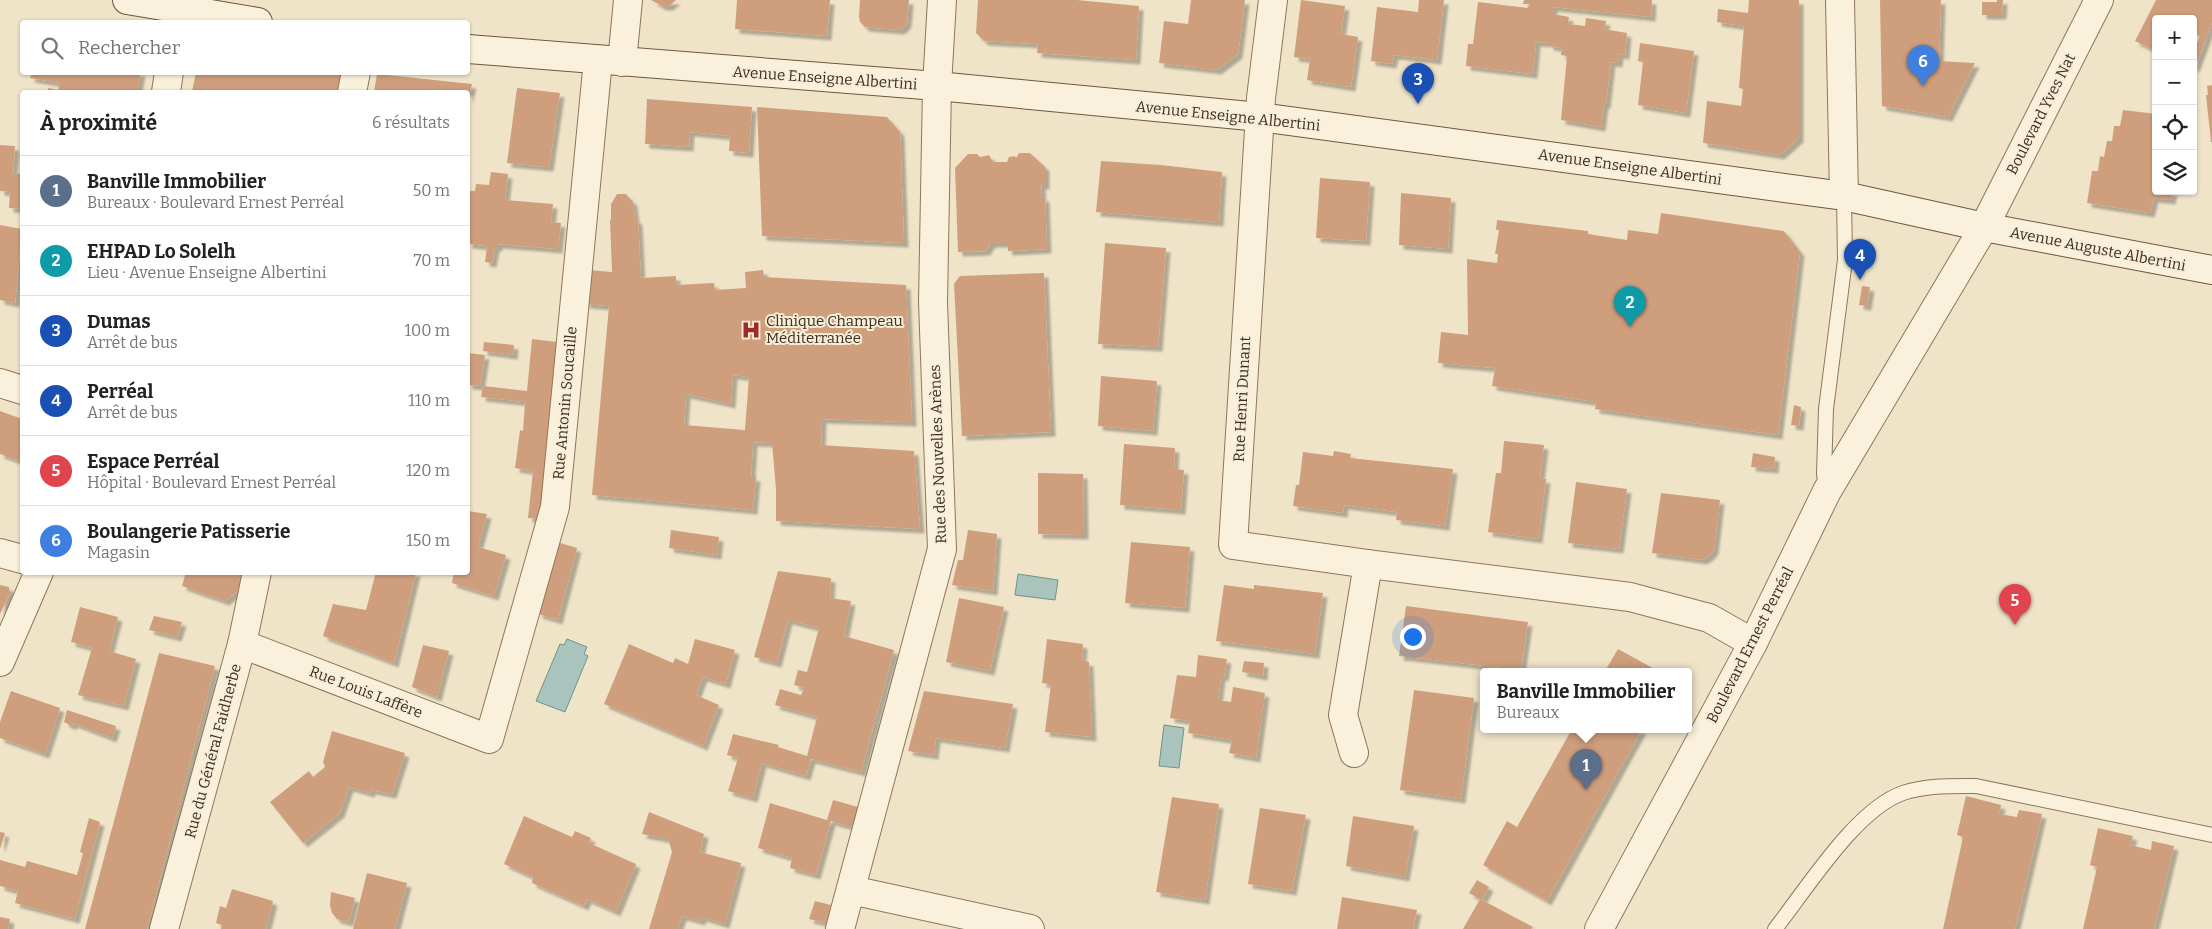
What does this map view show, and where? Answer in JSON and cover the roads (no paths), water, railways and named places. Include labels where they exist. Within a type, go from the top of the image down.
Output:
[{"type":"street","points":[[127,0],[181,11],[244,20]]},
{"type":"street","name":"Rue Antonin Soucaille","points":[[489,739],[555,507],[610,61],[628,0]]},
{"type":"street","name":"Rue des Nouvelles Arènes","points":[[840,929],[942,549],[933,302],[937,86],[942,0]]},
{"type":"street","points":[[1260,117],[1273,0]]},
{"type":"street","points":[[1840,0],[1844,196]]},
{"type":"street","name":"Boulevard Yves Nat","points":[[1984,227],[2099,0]]},
{"type":"street","name":"Avenue Enseigne Albertini","points":[[470,49],[937,86],[1260,117],[1844,196],[1984,227]]},
{"type":"street","points":[[166,90],[169,75]]},
{"type":"street","points":[[352,90],[355,75]]},
{"type":"street","name":"Rue Henri Dunant","points":[[1260,117],[1233,545],[1630,598],[1709,618],[1754,643]]},
{"type":"street","name":"Avenue Auguste Albertini","points":[[1984,227],[2212,270]]},
{"type":"street","name":"Boulevard Ernest Perréal","points":[[1599,929],[1754,643],[1827,491],[1984,227]]},
{"type":"street","points":[[0,383],[20,389]]},
{"type":"street","points":[[0,553],[20,558]]},
{"type":"street","points":[[1354,753],[1343,716],[1368,564]]},
{"type":"street","points":[[0,662],[38,575]]},
{"type":"street","name":"Rue du Général Faidherbe","points":[[164,929],[242,644],[256,575]]},
{"type":"street","name":"Rue Louis Laffère","points":[[242,644],[489,739]]},
{"type":"street","points":[[850,890],[1030,929]]},
{"type":"lane","points":[[1827,491],[1824,474],[1826,409],[1845,260],[1844,196]]},
{"type":"lane","points":[[1776,929],[1852,830],[1874,810],[1902,793],[1941,786],[1976,786],[2212,834]]},
{"type":"water","points":[[1018,574],[1058,580],[1055,600],[1015,595]]},
{"type":"water","points":[[567,639],[587,647],[584,654],[588,656],[565,712],[536,701],[560,644],[564,645]]},
{"type":"water","points":[[1164,725],[1184,728],[1179,768],[1159,766]]},
{"type":"place","name":"Boulangerie Patisserie","points":[[1923,86]]},
{"type":"place","name":"Dumas","points":[[1418,104]]},
{"type":"place","name":"Perréal","points":[[1860,280]]},
{"type":"place","name":"EHPAD Lo Solelh","points":[[1630,327]]},
{"type":"place","name":"Clinique Champeau Méditerranée","points":[[751,330]]},
{"type":"place","name":"Espace Perréal","points":[[2015,625]]},
{"type":"place","name":"Banville Immobilier","points":[[1586,790]]}]
